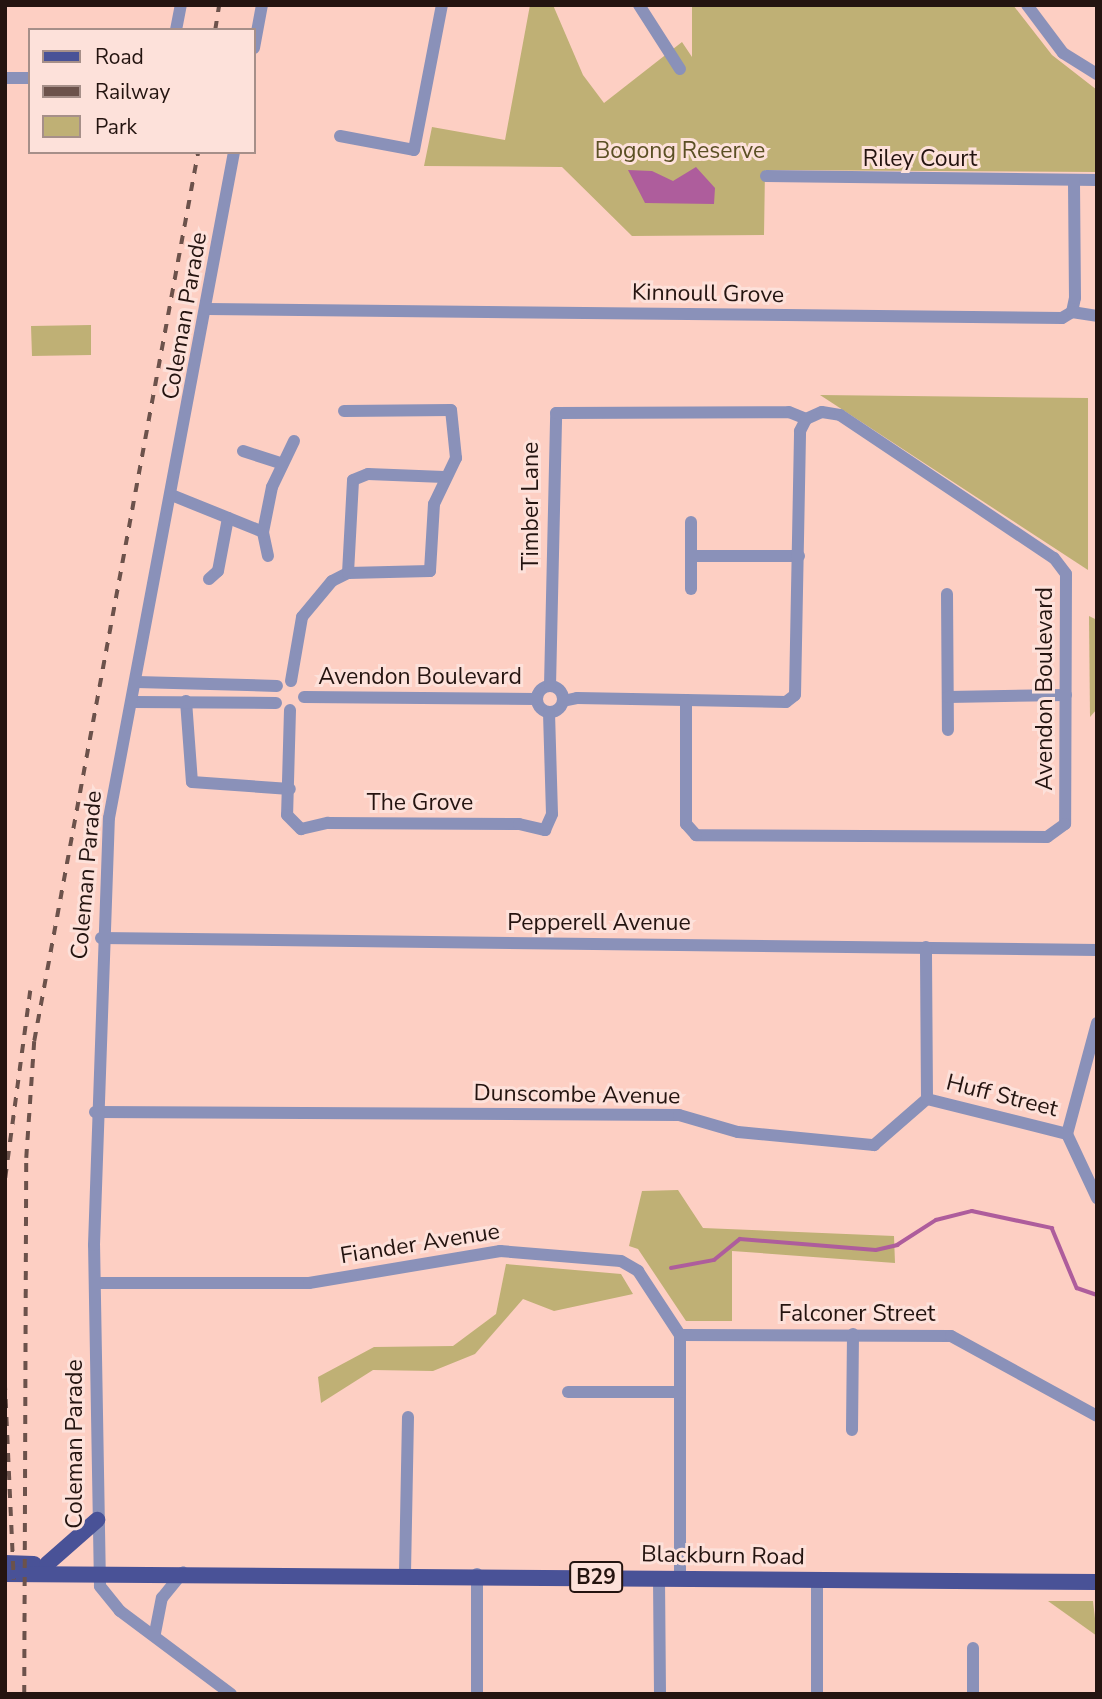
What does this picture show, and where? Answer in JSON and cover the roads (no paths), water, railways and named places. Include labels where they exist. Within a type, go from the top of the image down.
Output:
[{"type":"main road","points":[[47,1564],[97,1520]]},
{"type":"main road","name":"Blackburn Road","points":[[5,1563],[47,1564],[96,1571]]},
{"type":"main road","name":"Blackburn Road","points":[[5,1574],[96,1571],[405,1573],[1097,1582]]},
{"type":"street","points":[[176,28],[181,5]]},
{"type":"street","points":[[256,37],[262,5]]},
{"type":"street","points":[[340,136],[414,150],[442,5]]},
{"type":"street","points":[[639,5],[680,69]]},
{"type":"street","points":[[1027,5],[1063,53],[1097,74]]},
{"type":"street","points":[[5,78],[28,78]]},
{"type":"street","name":"Coleman Parade","points":[[96,1571],[95,1112],[101,938],[109,818],[174,496],[234,154]]},
{"type":"street","name":"Riley Court","points":[[766,176],[1097,180]]},
{"type":"street","points":[[1072,312],[1074,180]]},
{"type":"street","name":"Kinnoull Grove","points":[[208,309],[1049,318],[1072,312],[1097,316]]},
{"type":"street","points":[[133,702],[276,703],[290,710],[304,697],[291,681],[302,617],[332,581],[348,573],[430,571],[434,504],[444,477],[456,458],[451,410],[344,411]]},
{"type":"street","name":"Timber Lane","points":[[550,686],[556,412],[789,412],[806,419]]},
{"type":"street","name":"Avendon Boulevard","points":[[686,700],[686,824],[696,835],[1047,837],[1065,824],[1063,566],[840,415],[822,412],[806,419]]},
{"type":"street","points":[[549,713],[563,701],[786,702],[795,695],[800,431],[806,419]]},
{"type":"street","points":[[268,556],[263,532],[280,463],[295,441]]},
{"type":"street","points":[[243,451],[280,463]]},
{"type":"street","points":[[348,573],[353,480],[368,474],[444,477]]},
{"type":"street","points":[[174,496],[263,532]]},
{"type":"street","points":[[209,579],[218,570],[228,518]]},
{"type":"street","points":[[691,522],[691,589]]},
{"type":"street","points":[[691,556],[799,556]]},
{"type":"street","points":[[947,594],[948,730]]},
{"type":"street","points":[[136,682],[278,686],[291,681]]},
{"type":"street","points":[[276,703],[278,686]]},
{"type":"street","name":"Avendon Boulevard","points":[[304,697],[536,699],[550,686],[563,701]]},
{"type":"street","points":[[948,696],[1066,695]]},
{"type":"street","name":"Avendon Boulevard","points":[[536,699],[549,713]]},
{"type":"street","points":[[186,701],[192,782],[290,789]]},
{"type":"street","name":"The Grove","points":[[290,710],[288,822],[301,829],[328,823],[519,824],[545,830],[552,814],[549,713]]},
{"type":"street","name":"Pepperell Avenue","points":[[101,938],[1097,950]]},
{"type":"street","points":[[926,947],[927,1099]]},
{"type":"street","points":[[1097,1023],[1067,1134],[1097,1198]]},
{"type":"street","name":"Dunscombe Avenue","points":[[95,1112],[679,1115],[738,1132],[854,1147],[888,1137],[927,1099]]},
{"type":"street","name":"Huff Street","points":[[927,1099],[1067,1134]]},
{"type":"street","name":"Fiander Avenue","points":[[95,1283],[287,1285],[522,1251],[621,1261],[638,1271],[680,1335]]},
{"type":"street","points":[[852,1430],[853,1334]]},
{"type":"street","points":[[680,1335],[680,1578]]},
{"type":"street","name":"Falconer Street","points":[[680,1335],[951,1336],[1097,1416]]},
{"type":"street","points":[[568,1392],[680,1392]]},
{"type":"street","points":[[405,1573],[408,1417]]},
{"type":"street","points":[[96,1571],[120,1611],[155,1633],[232,1694]]},
{"type":"street","points":[[155,1633],[162,1598],[183,1572]]},
{"type":"street","points":[[477,1574],[477,1694]]},
{"type":"street","points":[[659,1578],[660,1694]]},
{"type":"street","points":[[817,1579],[817,1694]]},
{"type":"street","points":[[972,1648],[973,1694]]},
{"type":"waterway","points":[[671,1268],[714,1260],[740,1239],[876,1250],[897,1245],[936,1220],[972,1211],[1052,1228],[1077,1288],[1097,1295]]},
{"type":"railway","points":[[215,28],[219,5]]},
{"type":"railway","points":[[24,1694],[26,1158],[34,1041],[198,154]]},
{"type":"railway","points":[[5,1178],[30,991]]},
{"type":"railway","points":[[5,1381],[14,1580]]},
{"type":"park label","name":"Bogong Reserve","points":[[680,151]]}]
